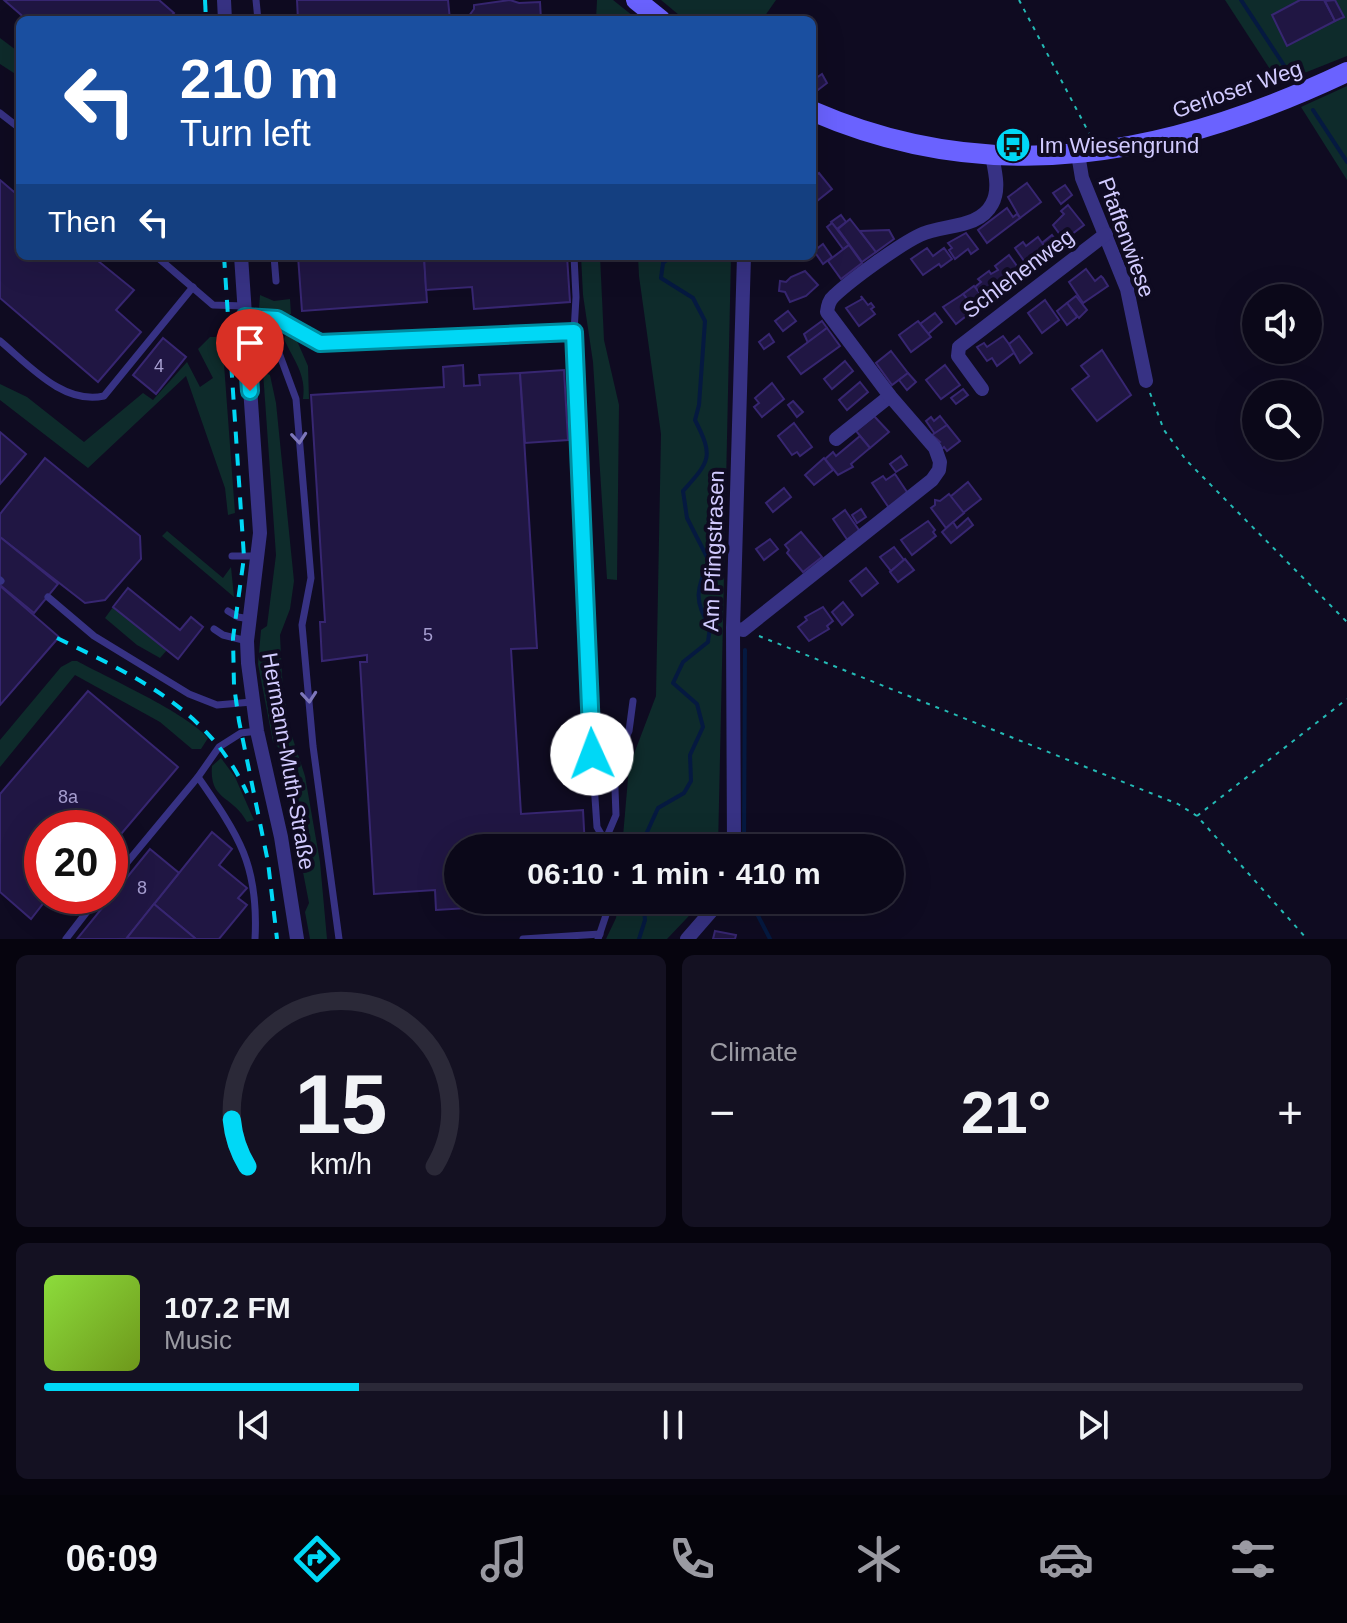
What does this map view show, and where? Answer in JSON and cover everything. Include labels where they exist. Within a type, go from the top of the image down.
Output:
[{"type":"street","points":[[636,0],[656,16]]},
{"type":"street","name":"Gerloser Weg","points":[[816,112],[895,141],[943,150],[992,156],[1085,153],[1198,132],[1297,96],[1347,72]]},
{"type":"street","name":"Pfaffenwiese","points":[[1085,153],[1082,178],[1127,289],[1146,381]]},
{"type":"street","points":[[738,629],[932,480],[939,470],[935,448],[890,396],[827,312],[833,297],[922,234],[984,215],[997,191],[992,156]]},
{"type":"street","name":"Schlehenweg","points":[[982,389],[958,356],[959,347],[1106,234]]},
{"type":"street","name":"Hermann-Muth-Straße","points":[[241,260],[260,533],[247,641],[252,702],[281,837],[297,939]]},
{"type":"street","name":"Am Pfingstrasen","points":[[734,834],[744,260]]},
{"type":"street","points":[[836,439],[890,396]]},
{"type":"street","points":[[687,939],[709,914]]},
{"type":"lane","points":[[0,113],[16,125]]},
{"type":"lane","points":[[161,260],[213,305],[277,319],[320,343],[574,332]]},
{"type":"lane","points":[[274,260],[276,281]]},
{"type":"lane","points":[[574,260],[574,332],[592,754],[597,827],[600,834]]},
{"type":"lane","points":[[0,341],[52,385],[87,400],[104,396],[193,287]]},
{"type":"lane","points":[[246,334],[272,334],[296,399],[311,578],[302,625],[313,746],[339,939]]},
{"type":"lane","points":[[232,556],[257,556]]},
{"type":"lane","points":[[48,597],[94,636],[189,694],[217,705],[252,702]]},
{"type":"lane","points":[[228,611],[250,619]]},
{"type":"lane","points":[[214,629],[223,635],[247,641]]},
{"type":"lane","points":[[609,834],[616,815],[614,763],[629,731],[633,701]]},
{"type":"lane","points":[[128,861],[219,747],[241,733],[257,731]]},
{"type":"lane","points":[[198,777],[241,842],[257,910],[255,939]]},
{"type":"lane","points":[[66,939],[85,914]]},
{"type":"lane","points":[[523,939],[599,936],[606,914]]},
{"type":"path","points":[[1019,0],[1088,130],[1085,153]]},
{"type":"path","points":[[1146,381],[1164,430],[1186,460],[1347,622]]},
{"type":"path","points":[[738,629],[1178,804],[1197,816],[1307,939]]},
{"type":"path","points":[[1197,816],[1347,699]]},
{"type":"green space","points":[[597,0],[613,0],[633,16],[596,16]]},
{"type":"green space","points":[[661,0],[776,0],[765,16],[680,16]]},
{"type":"green space","points":[[1225,0],[1347,0],[1347,56],[1279,83]]},
{"type":"green space","points":[[0,38],[16,50],[16,74],[0,64]]},
{"type":"green space","points":[[1347,86],[1347,180],[1301,107]]},
{"type":"green space","points":[[581,260],[600,260],[604,340],[619,405],[617,580],[607,579],[593,362]]},
{"type":"green space","points":[[638,260],[731,260],[718,834],[623,834],[629,767],[656,696],[661,434]]},
{"type":"green space","points":[[260,295],[274,301],[290,299],[291,314],[270,315],[259,308]]},
{"type":"green space","points":[[287,332],[294,334],[308,366],[309,399],[303,399],[301,375],[284,339]]},
{"type":"green space","points":[[210,337],[222,337],[235,513],[228,515],[225,488],[186,376],[88,468],[0,400],[0,384],[27,397],[84,442],[143,393],[153,400],[187,362],[200,387],[213,378],[198,349]]},
{"type":"green space","points":[[263,372],[270,375],[276,403],[294,581],[290,609],[280,635],[282,676],[289,727],[305,776],[320,862],[327,939],[310,939],[305,912],[309,903],[279,748],[273,742],[258,664],[261,630],[267,626],[276,555]]},
{"type":"green space","points":[[167,531],[223,578],[231,567],[234,597],[162,536]]},
{"type":"green space","points":[[113,607],[167,650],[160,658],[137,645],[105,618]]},
{"type":"green space","points":[[72,661],[165,707],[208,738],[201,749],[192,749],[160,722],[75,675],[0,767],[0,740],[61,667]]},
{"type":"green space","points":[[221,758],[235,777],[254,820],[247,822],[214,786],[212,766]]},
{"type":"green space","points":[[616,914],[691,914],[667,939],[606,939]]},
{"type":"building","points":[[4,0],[159,0],[174,13],[171,16],[22,16]]},
{"type":"building","points":[[297,0],[448,0],[450,16],[298,16]]},
{"type":"building","points":[[510,0],[540,2],[541,16],[469,16],[474,5]]},
{"type":"building","points":[[1300,0],[1324,0],[1335,21],[1287,46],[1272,15]]},
{"type":"building","points":[[1335,0],[1344,17],[1335,21],[1325,1]]},
{"type":"building","points":[[822,74],[827,83],[816,91],[816,78]]},
{"type":"building","points":[[819,173],[832,189],[817,201],[816,200],[816,176]]},
{"type":"building","points":[[0,180],[16,194],[16,260],[97,260],[134,290],[116,310],[141,332],[98,382],[0,298]]},
{"type":"building","points":[[1027,183],[1041,202],[1020,218],[1008,197]]},
{"type":"building","points":[[1065,185],[1072,195],[1061,204],[1053,193]]},
{"type":"building","points":[[1068,205],[1084,225],[1064,240],[1053,225]]},
{"type":"building","points":[[1007,208],[1013,217],[1017,214],[1020,218],[987,243],[978,230]]},
{"type":"building","points":[[841,215],[846,222],[837,229],[831,222]]},
{"type":"building","points":[[850,219],[876,252],[862,262],[838,229]]},
{"type":"building","points":[[832,223],[849,245],[843,249],[827,227]]},
{"type":"building","points":[[889,230],[894,239],[876,252],[860,231]]},
{"type":"building","points":[[966,233],[978,249],[971,254],[968,249],[955,259],[948,243]]},
{"type":"building","points":[[1052,235],[1060,245],[1049,253],[1042,243]]},
{"type":"building","points":[[1038,237],[1049,253],[1029,268],[1015,248],[1023,242],[1026,246]]},
{"type":"building","points":[[823,244],[832,257],[823,264],[816,249]]},
{"type":"building","points":[[849,245],[862,263],[841,279],[828,261]]},
{"type":"building","points":[[927,248],[933,256],[944,248],[952,259],[923,275],[911,259]]},
{"type":"building","points":[[1009,255],[1022,273],[1009,283],[1011,286],[1007,289],[993,299],[991,296],[985,300],[975,287],[981,282],[978,279],[989,271],[991,274],[998,270],[995,266]]},
{"type":"building","points":[[298,260],[424,260],[427,302],[302,311]]},
{"type":"building","points":[[424,260],[567,260],[570,302],[474,309],[472,287],[426,290]]},
{"type":"building","points":[[1086,269],[1095,281],[1101,276],[1108,286],[1083,303],[1069,282]]},
{"type":"building","points":[[805,271],[818,285],[806,296],[790,302],[785,292],[779,291],[780,281],[786,282]]},
{"type":"building","points":[[974,286],[985,300],[975,308],[963,294]]},
{"type":"building","points":[[963,294],[975,309],[956,324],[943,307]]},
{"type":"building","points":[[861,296],[868,305],[871,303],[875,314],[859,326],[846,308],[862,299]]},
{"type":"building","points":[[1076,296],[1087,310],[1079,318],[1067,303]]},
{"type":"building","points":[[1045,300],[1059,320],[1042,333],[1028,313]]},
{"type":"building","points":[[1067,303],[1077,317],[1067,325],[1057,311]]},
{"type":"building","points":[[788,311],[796,321],[783,331],[775,321]]},
{"type":"building","points":[[935,313],[942,322],[928,334],[920,324]]},
{"type":"building","points":[[822,321],[827,328],[808,343],[804,334]]},
{"type":"building","points":[[918,321],[931,337],[911,352],[899,335]]},
{"type":"building","points":[[827,328],[840,346],[801,374],[788,357]]},
{"type":"building","points":[[769,334],[774,342],[764,349],[759,342]]},
{"type":"building","points":[[1003,336],[1015,352],[997,366],[992,358],[987,361],[977,347],[984,343],[987,347]]},
{"type":"building","points":[[1019,336],[1032,353],[1020,363],[1009,344]]},
{"type":"building","points":[[163,338],[186,357],[156,394],[133,375]]},
{"type":"building","points":[[1102,350],[1131,395],[1097,421],[1072,389],[1089,376],[1081,366]]},
{"type":"building","points":[[891,351],[908,373],[892,385],[876,363]]},
{"type":"building","points":[[845,361],[853,371],[832,389],[824,379]]},
{"type":"building","points":[[463,365],[464,386],[480,385],[479,375],[520,373],[537,648],[511,649],[521,814],[583,810],[584,834],[444,834],[444,910],[436,910],[435,890],[374,894],[360,662],[367,662],[367,655],[322,661],[320,622],[325,622],[311,395],[444,387],[443,367]]},
{"type":"building","points":[[945,365],[960,385],[941,399],[926,380]]},
{"type":"building","points":[[564,370],[568,440],[525,443],[520,373]]},
{"type":"building","points":[[908,373],[916,382],[907,390],[899,380]]},
{"type":"building","points":[[860,382],[868,392],[847,410],[839,400]]},
{"type":"building","points":[[772,383],[784,399],[762,417],[754,407],[759,403],[755,398]]},
{"type":"building","points":[[963,389],[968,395],[956,404],[951,398]]},
{"type":"building","points":[[793,401],[803,412],[797,417],[788,405]]},
{"type":"building","points":[[874,416],[889,432],[870,448],[856,431]]},
{"type":"building","points":[[940,416],[947,425],[935,434],[926,421],[931,417],[934,421]]},
{"type":"building","points":[[794,423],[812,447],[800,456],[797,452],[792,455],[778,436]]},
{"type":"building","points":[[947,425],[960,441],[947,451],[944,447],[941,450],[937,444],[940,442],[932,435]]},
{"type":"building","points":[[0,432],[26,454],[0,484]]},
{"type":"building","points":[[860,436],[870,448],[851,464],[853,467],[838,475],[825,459],[833,452],[836,456]]},
{"type":"building","points":[[901,456],[907,465],[896,472],[890,464]]},
{"type":"building","points":[[45,458],[140,536],[141,559],[105,600],[85,603],[0,537],[0,514]]},
{"type":"building","points":[[824,458],[833,470],[814,485],[805,475]]},
{"type":"building","points":[[895,474],[909,495],[889,508],[872,483],[883,476],[886,480]]},
{"type":"building","points":[[968,482],[981,499],[963,513],[950,497]]},
{"type":"building","points":[[784,488],[791,497],[773,512],[766,503]]},
{"type":"building","points":[[949,494],[964,513],[946,528],[931,508],[935,500],[940,501]]},
{"type":"building","points":[[861,509],[866,517],[857,523],[852,515]]},
{"type":"building","points":[[845,510],[861,533],[848,541],[833,519]]},
{"type":"building","points":[[968,518],[973,525],[951,543],[942,532],[953,522],[957,528]]},
{"type":"building","points":[[928,521],[936,536],[912,555],[901,540]]},
{"type":"building","points":[[801,532],[822,557],[803,572],[787,553],[789,550],[785,545]]},
{"type":"building","points":[[0,537],[58,584],[34,613],[0,585]]},
{"type":"building","points":[[770,539],[778,549],[764,560],[756,549]]},
{"type":"building","points":[[894,547],[904,560],[891,571],[880,557]]},
{"type":"building","points":[[905,559],[914,570],[898,582],[890,572]]},
{"type":"building","points":[[866,568],[878,583],[862,596],[850,581]]},
{"type":"building","points":[[0,586],[59,637],[0,705]]},
{"type":"building","points":[[128,588],[180,630],[191,617],[203,627],[178,659],[113,607]]},
{"type":"building","points":[[843,602],[853,615],[842,625],[832,612]]},
{"type":"building","points":[[823,607],[833,621],[827,626],[829,629],[809,641],[798,627],[807,620],[805,617]]},
{"type":"building","points":[[88,691],[178,767],[128,826],[128,810],[24,810],[24,913],[0,892],[0,794]]},
{"type":"building","points":[[212,832],[232,849],[219,865],[247,888],[238,898],[247,905],[219,939],[196,939],[154,904]]},
{"type":"building","points":[[150,849],[179,873],[126,939],[77,939],[97,914],[128,914],[128,876]]},
{"type":"building","points":[[154,904],[196,939],[127,938]]},
{"type":"building","points":[[715,931],[736,935],[735,939],[713,939]]},
{"type":"waterway","points":[[1241,0],[1293,79]]},
{"type":"waterway","points":[[1313,110],[1347,162]]},
{"type":"waterway","points":[[646,834],[658,808],[684,793],[691,781],[690,755],[703,727],[697,704],[673,683],[683,662],[708,642],[710,627],[699,602],[702,579],[709,561],[687,518],[683,491],[704,465],[707,451],[695,420],[699,405],[705,321],[693,298],[661,278],[663,263],[667,260]]},
{"type":"waterway","points":[[744,834],[745,650]]},
{"type":"waterway","points":[[639,939],[644,914]]},
{"type":"waterway","points":[[757,914],[770,939]]},
{"type":"railway","points":[[205,0],[206,16]]},
{"type":"railway","points":[[224,260],[244,557],[233,638],[234,686],[268,862],[277,939]]},
{"type":"railway","points":[[57,638],[114,666],[167,698],[191,717],[231,764],[247,793]]},
{"type":"place","name":"Im Wiesengrund","points":[[1013,145]]},
{"type":"route","points":[[250,391],[245,317],[277,319],[320,343],[574,332],[592,754]]}]
